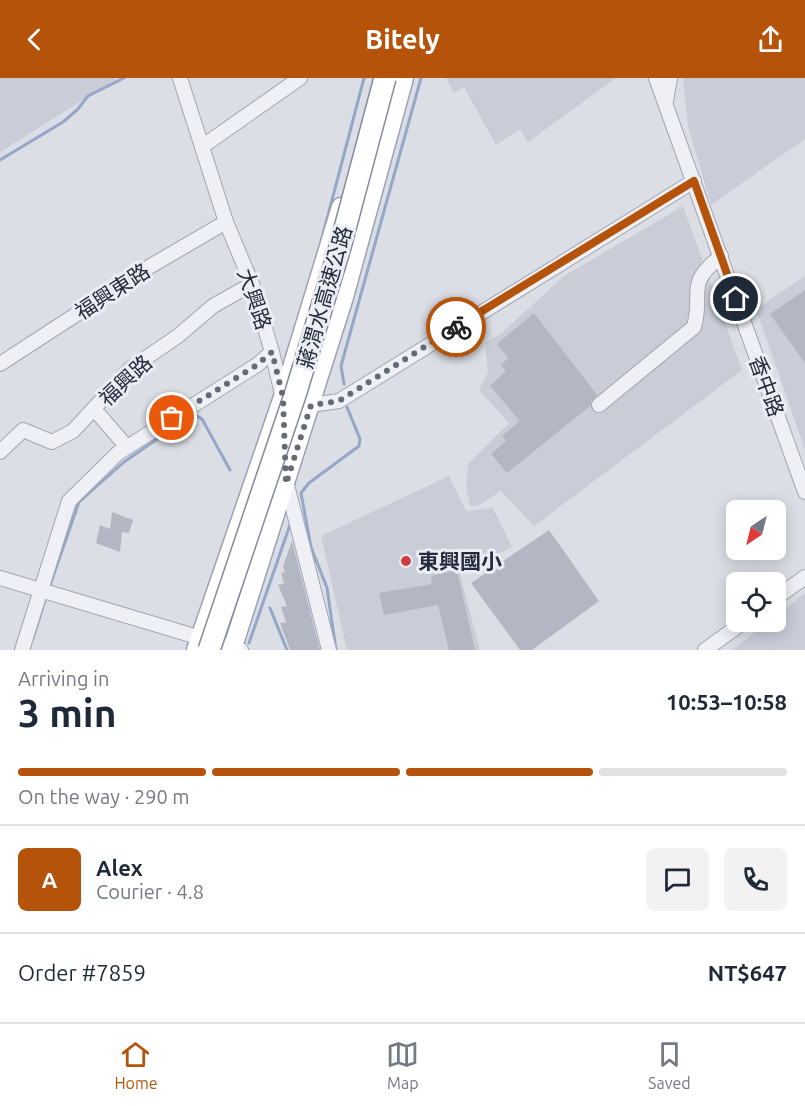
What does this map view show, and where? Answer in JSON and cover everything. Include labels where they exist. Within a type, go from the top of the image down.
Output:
[{"type":"highway","name":"蔣渭水高速公路","points":[[202,646],[296,392],[340,247],[385,78]]},
{"type":"highway","name":"蔣渭水高速公路","points":[[232,649],[368,192],[396,78]]},
{"type":"main road","points":[[202,646],[229,553],[283,397],[374,99],[378,78]]},
{"type":"main road","points":[[232,649],[337,319],[404,78]]},
{"type":"main road","points":[[310,308],[320,301],[327,301],[332,306],[337,319]]},
{"type":"main road","points":[[229,553],[232,564],[240,570],[260,565]]},
{"type":"street","name":"大興路","points":[[180,78],[226,222],[252,284],[272,352],[283,397],[286,484],[328,650]]},
{"type":"street","points":[[203,146],[300,78]]},
{"type":"street","name":"香中路","points":[[656,78],[805,492]]},
{"type":"street","points":[[666,103],[670,78]]},
{"type":"street","points":[[311,405],[339,401],[694,181]]},
{"type":"street","name":"福興東路","points":[[0,364],[149,267],[226,222]]},
{"type":"street","points":[[599,405],[694,327],[699,310],[695,291],[703,270],[721,256]]},
{"type":"street","name":"福興路","points":[[0,453],[22,430],[52,442],[73,431],[131,368],[178,336],[213,306],[252,284]]},
{"type":"street","points":[[22,650],[69,501],[118,453],[248,371],[272,352]]},
{"type":"street","points":[[94,409],[127,447]]},
{"type":"street","points":[[786,591],[805,577]]},
{"type":"street","points":[[0,578],[202,646],[232,649]]},
{"type":"street","points":[[705,650],[730,632]]},
{"type":"shaded area","points":[[0,78],[118,78],[0,152]]},
{"type":"shaded area","points":[[446,78],[616,78],[528,142],[520,129],[496,145],[464,87],[454,93]]},
{"type":"shaded area","points":[[683,78],[805,78],[805,139],[711,205],[688,126]]},
{"type":"shaded area","points":[[683,206],[742,370],[534,526],[501,491],[479,505],[470,506],[466,488],[468,464],[509,423],[479,390],[488,372],[485,343],[504,331],[564,276]]},
{"type":"shaded area","points":[[805,276],[805,450],[756,309]]},
{"type":"shaded area","name":"東興國小","points":[[449,476],[466,511],[493,508],[512,547],[460,574],[480,650],[347,650],[321,536]]},
{"type":"shaded area","points":[[805,593],[805,650],[732,650],[755,632],[786,632],[786,608]]},
{"type":"building","points":[[805,290],[805,363],[770,314]]},
{"type":"building","points":[[534,313],[597,395],[591,401],[590,406],[507,473],[491,454],[506,441],[502,436],[520,421],[490,386],[506,371],[501,365],[508,358],[497,344]]},
{"type":"building","points":[[112,512],[133,520],[129,533],[122,532],[120,552],[96,543],[100,525],[110,529]]},
{"type":"building","points":[[549,530],[599,601],[532,650],[520,650],[471,583]]},
{"type":"building","points":[[292,541],[320,650],[290,650],[280,623],[286,622],[281,607],[287,606],[278,585],[284,583],[281,573],[285,572],[283,566]]},
{"type":"building","points":[[457,570],[475,650],[449,650],[438,605],[384,615],[379,593],[432,584],[431,576]]},
{"type":"waterway","points":[[0,160],[63,122],[78,109],[88,96],[124,78]]},
{"type":"waterway","points":[[321,242],[364,78]]},
{"type":"waterway","points":[[344,384],[341,366],[421,78]]},
{"type":"waterway","points":[[336,650],[327,588],[311,547],[301,493],[309,483],[359,446],[360,439],[347,407]]},
{"type":"waterway","points":[[50,585],[79,502],[124,462],[193,414],[202,419],[230,470]]},
{"type":"waterway","points":[[249,643],[291,522]]},
{"type":"waterway","points":[[33,638],[46,597]]},
{"type":"waterway","points":[[270,608],[287,650]]},
{"type":"way so far","points":[[172,418],[257,365],[272,352],[283,397],[286,484],[311,405],[339,401],[456,327]]},
{"type":"place","name":"東興國小","points":[[406,561]]},
{"type":"route","points":[[456,327],[694,181],[736,299]]}]
